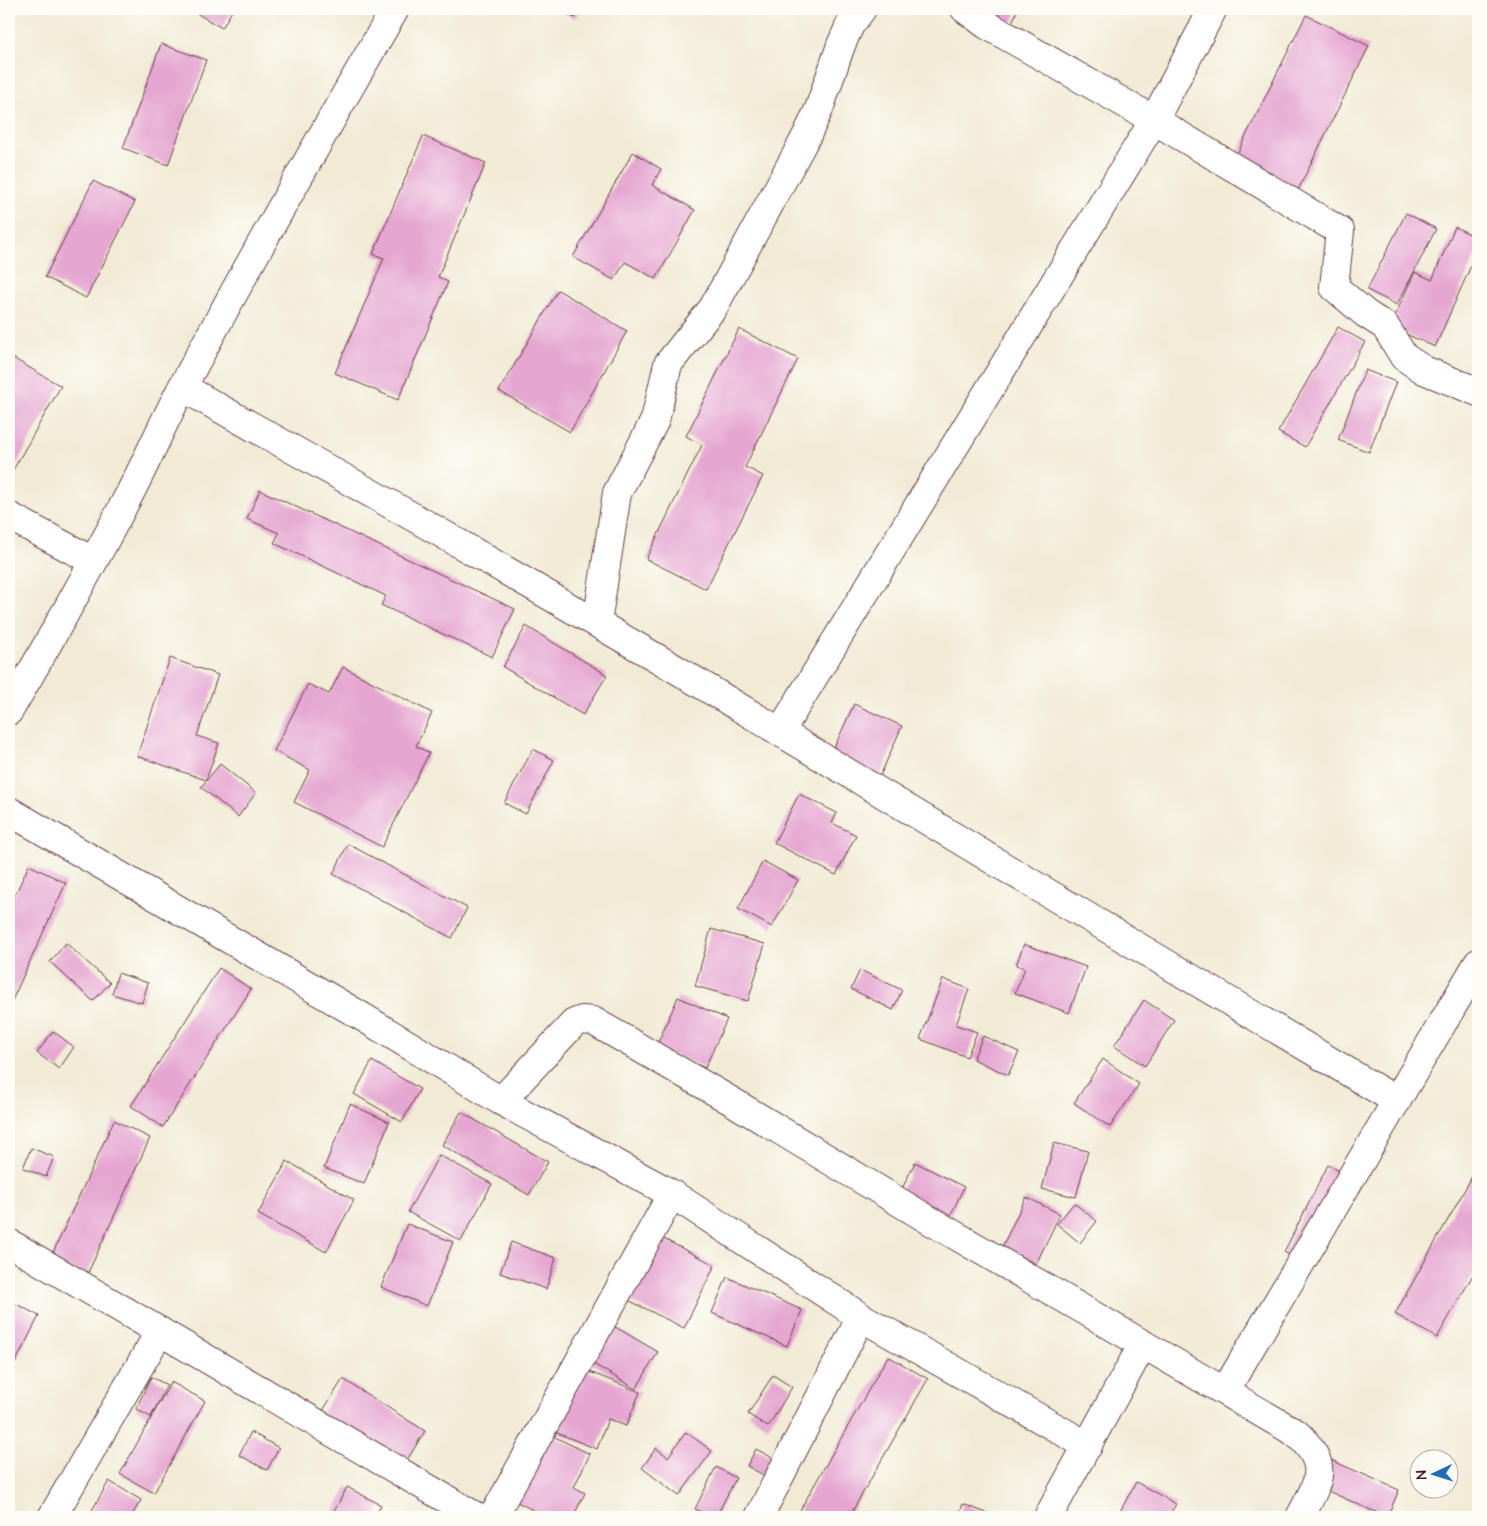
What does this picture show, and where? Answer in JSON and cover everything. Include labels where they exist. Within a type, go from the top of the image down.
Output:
[{"type":"street","points":[[9,711],[93,562],[182,387],[275,218],[395,9]]},
{"type":"street","points":[[597,623],[616,493],[655,420],[668,364],[712,308],[807,136],[819,109],[841,45],[850,25],[862,9]]},
{"type":"street","points":[[965,9],[987,25],[1154,120],[1340,230],[1334,287],[1366,314],[1385,326],[1404,357],[1424,370],[1478,392]]},
{"type":"street","points":[[780,732],[1154,120],[1212,9]]},
{"type":"street","points":[[182,387],[670,665],[1397,1101]]},
{"type":"street","points":[[9,516],[93,562]]},
{"type":"street","points":[[9,811],[353,1012],[501,1101],[672,1194],[861,1317],[1088,1446]]},
{"type":"street","points":[[1225,1392],[1478,963]]},
{"type":"street","points":[[501,1101],[574,1023],[582,1020],[593,1021],[733,1102],[929,1220],[1296,1433],[1310,1445],[1317,1460],[1318,1471],[1317,1484],[1300,1517]]},
{"type":"street","points":[[494,1517],[672,1194]]},
{"type":"street","points":[[9,1243],[477,1517]]},
{"type":"street","points":[[759,1517],[861,1317]]},
{"type":"street","points":[[52,1517],[160,1332]]},
{"type":"street","points":[[1048,1517],[1144,1344]]},
{"type":"building","points":[[189,9],[233,9],[222,28]]},
{"type":"building","points":[[557,9],[580,9],[575,18]]},
{"type":"building","points":[[946,9],[1018,9],[1005,38]]},
{"type":"building","points":[[1306,15],[1369,46],[1297,192],[1234,160]]},
{"type":"building","points":[[161,44],[206,60],[168,165],[123,148]]},
{"type":"building","points":[[423,136],[486,163],[438,277],[448,282],[398,400],[335,373],[384,258],[373,254]]},
{"type":"building","points":[[633,152],[661,169],[652,185],[695,210],[656,279],[625,262],[614,280],[573,257]]},
{"type":"building","points":[[93,181],[135,202],[86,298],[45,277]]},
{"type":"building","points":[[1406,213],[1436,229],[1397,305],[1367,290]]},
{"type":"building","points":[[1455,227],[1478,238],[1478,250],[1435,347],[1390,327],[1415,272],[1432,280]]},
{"type":"building","points":[[558,290],[627,331],[570,432],[499,391]]},
{"type":"building","points":[[1338,327],[1365,342],[1305,447],[1278,432]]},
{"type":"building","points":[[739,329],[798,359],[745,467],[763,476],[706,589],[646,559],[702,445],[686,436]]},
{"type":"building","points":[[11,357],[61,386],[9,477],[9,361]]},
{"type":"building","points":[[1365,370],[1396,382],[1369,452],[1338,440]]},
{"type":"building","points":[[260,490],[515,609],[492,657],[381,605],[386,596],[274,543],[279,533],[247,519]]},
{"type":"building","points":[[526,626],[607,675],[583,715],[503,667]]},
{"type":"building","points":[[170,658],[218,675],[197,736],[219,743],[206,780],[137,756]]},
{"type":"building","points":[[343,667],[432,713],[416,746],[429,753],[382,847],[294,802],[310,770],[274,751],[308,684],[329,694]]},
{"type":"building","points":[[854,704],[902,726],[877,783],[828,761]]},
{"type":"building","points":[[533,749],[554,760],[526,814],[504,803]]},
{"type":"building","points":[[220,764],[256,793],[238,817],[201,787]]},
{"type":"building","points":[[799,794],[837,813],[832,823],[856,835],[836,875],[774,843]]},
{"type":"building","points":[[348,844],[467,908],[452,938],[333,874]]},
{"type":"building","points":[[763,861],[798,880],[772,927],[738,909]]},
{"type":"building","points":[[29,865],[66,883],[9,1007],[9,908]]},
{"type":"building","points":[[711,929],[765,944],[748,1001],[695,986]]},
{"type":"building","points":[[66,943],[110,983],[93,1001],[50,962]]},
{"type":"building","points":[[1024,944],[1086,967],[1069,1013],[1015,993],[1025,968],[1016,965]]},
{"type":"building","points":[[219,968],[251,989],[163,1127],[131,1106]]},
{"type":"building","points":[[860,970],[902,990],[893,1010],[851,989]]},
{"type":"building","points":[[118,973],[148,983],[142,1003],[112,994]]},
{"type":"building","points":[[943,979],[969,989],[956,1025],[977,1032],[967,1057],[920,1039]]},
{"type":"building","points":[[678,997],[727,1019],[705,1068],[656,1047]]},
{"type":"building","points":[[1144,1000],[1174,1020],[1145,1066],[1114,1046]]},
{"type":"building","points":[[53,1031],[74,1047],[59,1069],[37,1053]]},
{"type":"building","points":[[983,1036],[1019,1052],[1008,1075],[973,1059]]},
{"type":"building","points":[[1103,1059],[1139,1084],[1110,1127],[1074,1103]]},
{"type":"building","points":[[372,1061],[420,1089],[402,1122],[354,1094]]},
{"type":"building","points":[[350,1104],[389,1122],[364,1184],[324,1168]]},
{"type":"building","points":[[461,1112],[548,1162],[529,1195],[442,1145]]},
{"type":"building","points":[[114,1120],[150,1138],[81,1288],[45,1270]]},
{"type":"building","points":[[1054,1143],[1088,1151],[1076,1197],[1042,1189]]},
{"type":"building","points":[[31,1148],[54,1157],[46,1177],[23,1168]]},
{"type":"building","points":[[439,1155],[492,1184],[461,1241],[408,1212]]},
{"type":"building","points":[[287,1161],[354,1200],[326,1252],[258,1214]]},
{"type":"building","points":[[915,1162],[964,1187],[946,1225],[897,1199]]},
{"type":"building","points":[[1328,1165],[1349,1176],[1304,1262],[1284,1252]]},
{"type":"building","points":[[1478,1166],[1478,1266],[1437,1338],[1395,1314]]},
{"type":"building","points":[[1026,1197],[1060,1214],[1036,1264],[1002,1247]]},
{"type":"building","points":[[1074,1203],[1097,1221],[1080,1243],[1057,1224]]},
{"type":"building","points":[[407,1224],[453,1242],[427,1306],[381,1287]]},
{"type":"building","points":[[642,1228],[715,1265],[684,1328],[610,1291]]},
{"type":"building","points":[[511,1242],[556,1258],[546,1289],[500,1273]]},
{"type":"building","points":[[727,1277],[802,1310],[787,1346],[712,1313]]},
{"type":"building","points":[[9,1300],[39,1316],[9,1375]]},
{"type":"building","points":[[600,1318],[658,1352],[636,1389],[578,1355]]},
{"type":"building","points":[[888,1356],[928,1379],[849,1517],[796,1517]]},
{"type":"building","points":[[562,1361],[640,1392],[626,1426],[608,1419],[597,1449],[537,1425]]},
{"type":"building","points":[[773,1375],[792,1387],[768,1427],[748,1414]]},
{"type":"building","points":[[151,1377],[167,1385],[151,1417],[136,1409]]},
{"type":"building","points":[[343,1379],[425,1431],[394,1481],[312,1428]]},
{"type":"building","points":[[171,1382],[205,1401],[154,1493],[120,1474]]},
{"type":"building","points":[[528,1424],[590,1454],[574,1487],[585,1493],[573,1517],[547,1517],[495,1491]]},
{"type":"building","points":[[251,1432],[279,1448],[267,1470],[239,1455]]},
{"type":"building","points":[[686,1432],[712,1451],[679,1496],[642,1468],[656,1448],[668,1457]]},
{"type":"building","points":[[756,1449],[789,1467],[780,1484],[747,1466]]},
{"type":"building","points":[[1324,1457],[1399,1490],[1387,1517],[1312,1484]]},
{"type":"building","points":[[716,1467],[736,1478],[716,1517],[711,1517],[695,1509]]},
{"type":"building","points":[[109,1481],[141,1500],[131,1517],[88,1517]]},
{"type":"building","points":[[1136,1482],[1176,1504],[1168,1517],[1117,1517]]},
{"type":"building","points":[[347,1487],[381,1505],[375,1517],[331,1517]]},
{"type":"building","points":[[963,1504],[997,1517],[958,1517]]}]
